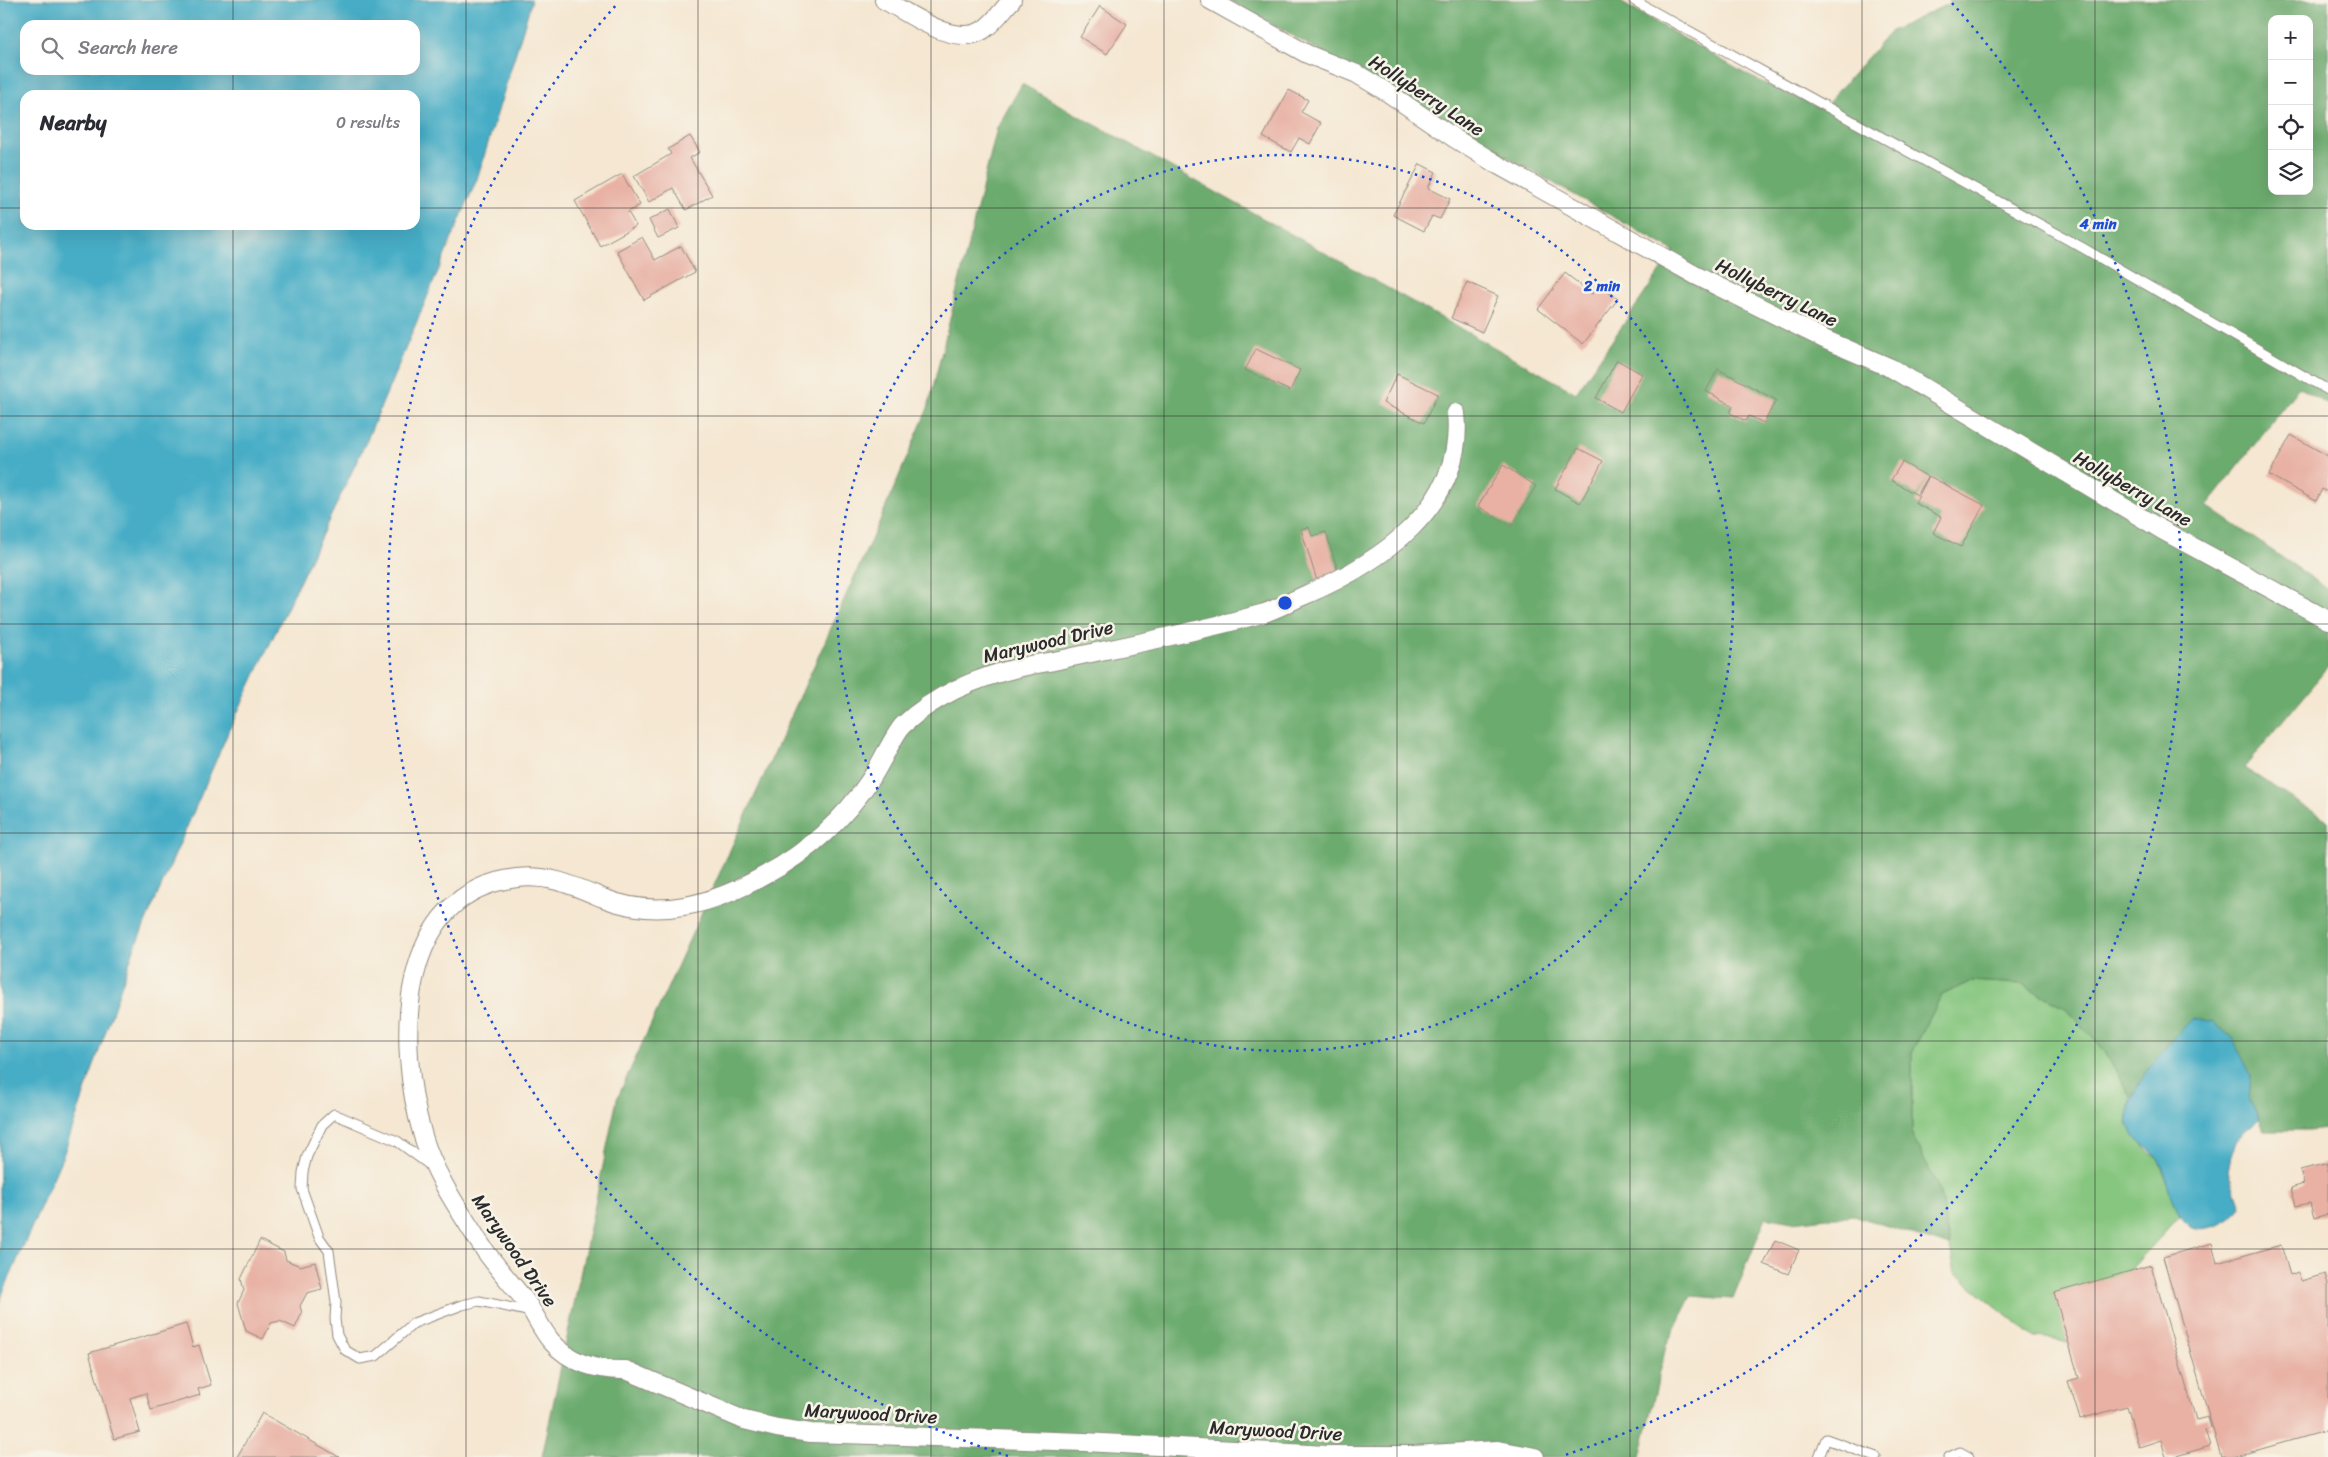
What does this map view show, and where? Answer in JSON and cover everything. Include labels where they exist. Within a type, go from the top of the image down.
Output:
[{"type":"street","points":[[884,0],[944,32],[962,36],[974,35],[984,30],[1012,0]]},
{"type":"street","name":"Hollyberry Lane","points":[[1210,0],[1307,54],[1357,74],[1498,165],[1695,275],[1826,340],[1891,368],[2162,530],[2328,620]]},
{"type":"street","name":"Marywood Drive","points":[[1456,413],[1457,424],[1452,456],[1440,488],[1422,517],[1398,542],[1385,552],[1342,580],[1262,613],[1054,662],[1020,666],[987,675],[956,689],[927,706],[900,728],[869,782],[823,834],[797,855],[768,874],[719,898],[703,904],[669,909],[635,907],[602,898],[564,881],[530,876],[496,882],[465,896],[446,913],[430,933],[419,956],[413,980],[409,1035],[410,1070],[423,1137],[435,1169],[479,1243],[535,1312],[550,1340],[562,1352],[576,1361],[608,1370],[626,1370],[744,1420],[777,1428],[811,1433],[1094,1443],[1327,1455],[1412,1455],[1498,1450],[1535,1457]]},
{"type":"lane","points":[[1633,0],[2083,248],[2328,390]]},
{"type":"lane","points":[[435,1169],[396,1140],[334,1114],[322,1125],[307,1156],[303,1172],[302,1189],[319,1237],[329,1251],[336,1302],[336,1327],[345,1350],[360,1359],[376,1356],[414,1323],[430,1316],[479,1301],[535,1312]]},
{"type":"lane","points":[[1819,1457],[1826,1439],[1876,1457]]},
{"type":"lane","points":[[1949,1457],[1960,1452],[1969,1457]]},
{"type":"green space","points":[[1229,0],[1617,0],[1751,77],[1826,111],[1831,99],[1891,31],[1950,3],[1948,0],[2328,0],[2328,405],[2299,387],[2207,506],[2328,589],[2328,667],[2244,768],[2328,821],[2328,1128],[2265,1130],[2249,1099],[2251,1075],[2169,1041],[2131,1098],[2105,1051],[2064,1007],[2022,984],[1971,981],[1942,995],[1912,1052],[1912,1136],[1939,1189],[1950,1246],[1853,1215],[1792,1222],[1766,1217],[1733,1299],[1691,1296],[1666,1346],[1640,1457],[542,1457],[617,1099],[882,516],[928,408],[997,128],[1022,84],[1576,393],[1674,251]]},
{"type":"green space","points":[[1971,981],[2022,984],[2064,1007],[2105,1051],[2131,1098],[2128,1124],[2146,1150],[2159,1160],[2180,1216],[2119,1282],[2089,1343],[2035,1338],[1955,1273],[1939,1189],[1912,1136],[1912,1052],[1942,995]]},
{"type":"water","points":[[0,0],[532,0],[477,179],[366,442],[230,728],[134,949],[64,1153],[2,1295],[0,1305]]},
{"type":"water","points":[[2192,1019],[2212,1021],[2233,1039],[2251,1075],[2249,1099],[2259,1119],[2238,1137],[2231,1155],[2228,1171],[2240,1206],[2227,1221],[2201,1229],[2190,1226],[2182,1218],[2176,1207],[2164,1170],[2159,1161],[2134,1135],[2128,1117],[2131,1102],[2148,1070]]},
{"type":"building","points":[[1100,6],[1127,24],[1107,54],[1080,37]]},
{"type":"building","points":[[1289,90],[1308,100],[1301,112],[1321,123],[1310,144],[1299,138],[1291,152],[1263,137]]},
{"type":"building","points":[[690,136],[700,152],[690,158],[712,195],[686,210],[673,188],[649,202],[634,176],[671,154],[668,149]]},
{"type":"building","points":[[1420,164],[1436,172],[1428,188],[1450,199],[1440,219],[1432,216],[1424,231],[1393,215]]},
{"type":"building","points":[[622,174],[640,205],[628,212],[636,226],[600,246],[575,201]]},
{"type":"building","points":[[670,209],[679,228],[658,238],[649,220]]},
{"type":"building","points":[[642,237],[655,260],[681,246],[695,272],[644,300],[617,251]]},
{"type":"building","points":[[1565,273],[1592,294],[1599,285],[1618,299],[1583,344],[1538,309]]},
{"type":"building","points":[[1467,282],[1498,296],[1482,332],[1451,318]]},
{"type":"building","points":[[1256,349],[1300,370],[1290,391],[1245,370]]},
{"type":"building","points":[[1617,360],[1642,374],[1621,412],[1596,398]]},
{"type":"building","points":[[1718,369],[1776,400],[1764,423],[1749,416],[1746,421],[1730,413],[1733,406],[1706,391]]},
{"type":"building","points":[[1397,374],[1438,394],[1424,423],[1383,403]]},
{"type":"building","points":[[2291,435],[2328,456],[2328,492],[2322,489],[2316,501],[2269,475]]},
{"type":"building","points":[[1578,448],[1603,461],[1580,503],[1555,489]]},
{"type":"building","points":[[1902,462],[1928,477],[1917,495],[1891,480]]},
{"type":"building","points":[[1503,465],[1536,486],[1511,527],[1478,506]]},
{"type":"building","points":[[1929,476],[1984,505],[1961,547],[1933,533],[1941,517],[1915,503]]},
{"type":"building","points":[[1309,527],[1312,536],[1326,532],[1339,574],[1317,581],[1301,529]]},
{"type":"building","points":[[2328,1163],[2328,1214],[2314,1218],[2310,1203],[2296,1206],[2291,1188],[2304,1184],[2300,1170]]},
{"type":"building","points":[[260,1240],[284,1252],[286,1260],[300,1266],[315,1262],[322,1289],[307,1293],[300,1306],[302,1313],[295,1328],[280,1321],[271,1323],[263,1339],[246,1331],[238,1303],[244,1290],[241,1279]]},
{"type":"building","points":[[1775,1240],[1799,1250],[1788,1274],[1764,1264]]},
{"type":"building","points":[[2212,1243],[2217,1263],[2281,1245],[2290,1275],[2298,1272],[2301,1281],[2325,1274],[2328,1284],[2328,1430],[2233,1457],[2221,1457],[2163,1257]]},
{"type":"building","points":[[2151,1265],[2196,1420],[2208,1417],[2211,1428],[2205,1430],[2210,1446],[2173,1457],[2166,1457],[2161,1440],[2139,1447],[2127,1406],[2080,1419],[2068,1381],[2079,1378],[2054,1293]]},
{"type":"building","points":[[186,1324],[193,1347],[199,1345],[211,1385],[198,1389],[200,1395],[151,1410],[146,1393],[130,1398],[140,1432],[114,1439],[89,1353]]},
{"type":"building","points":[[262,1413],[339,1457],[237,1457]]}]
